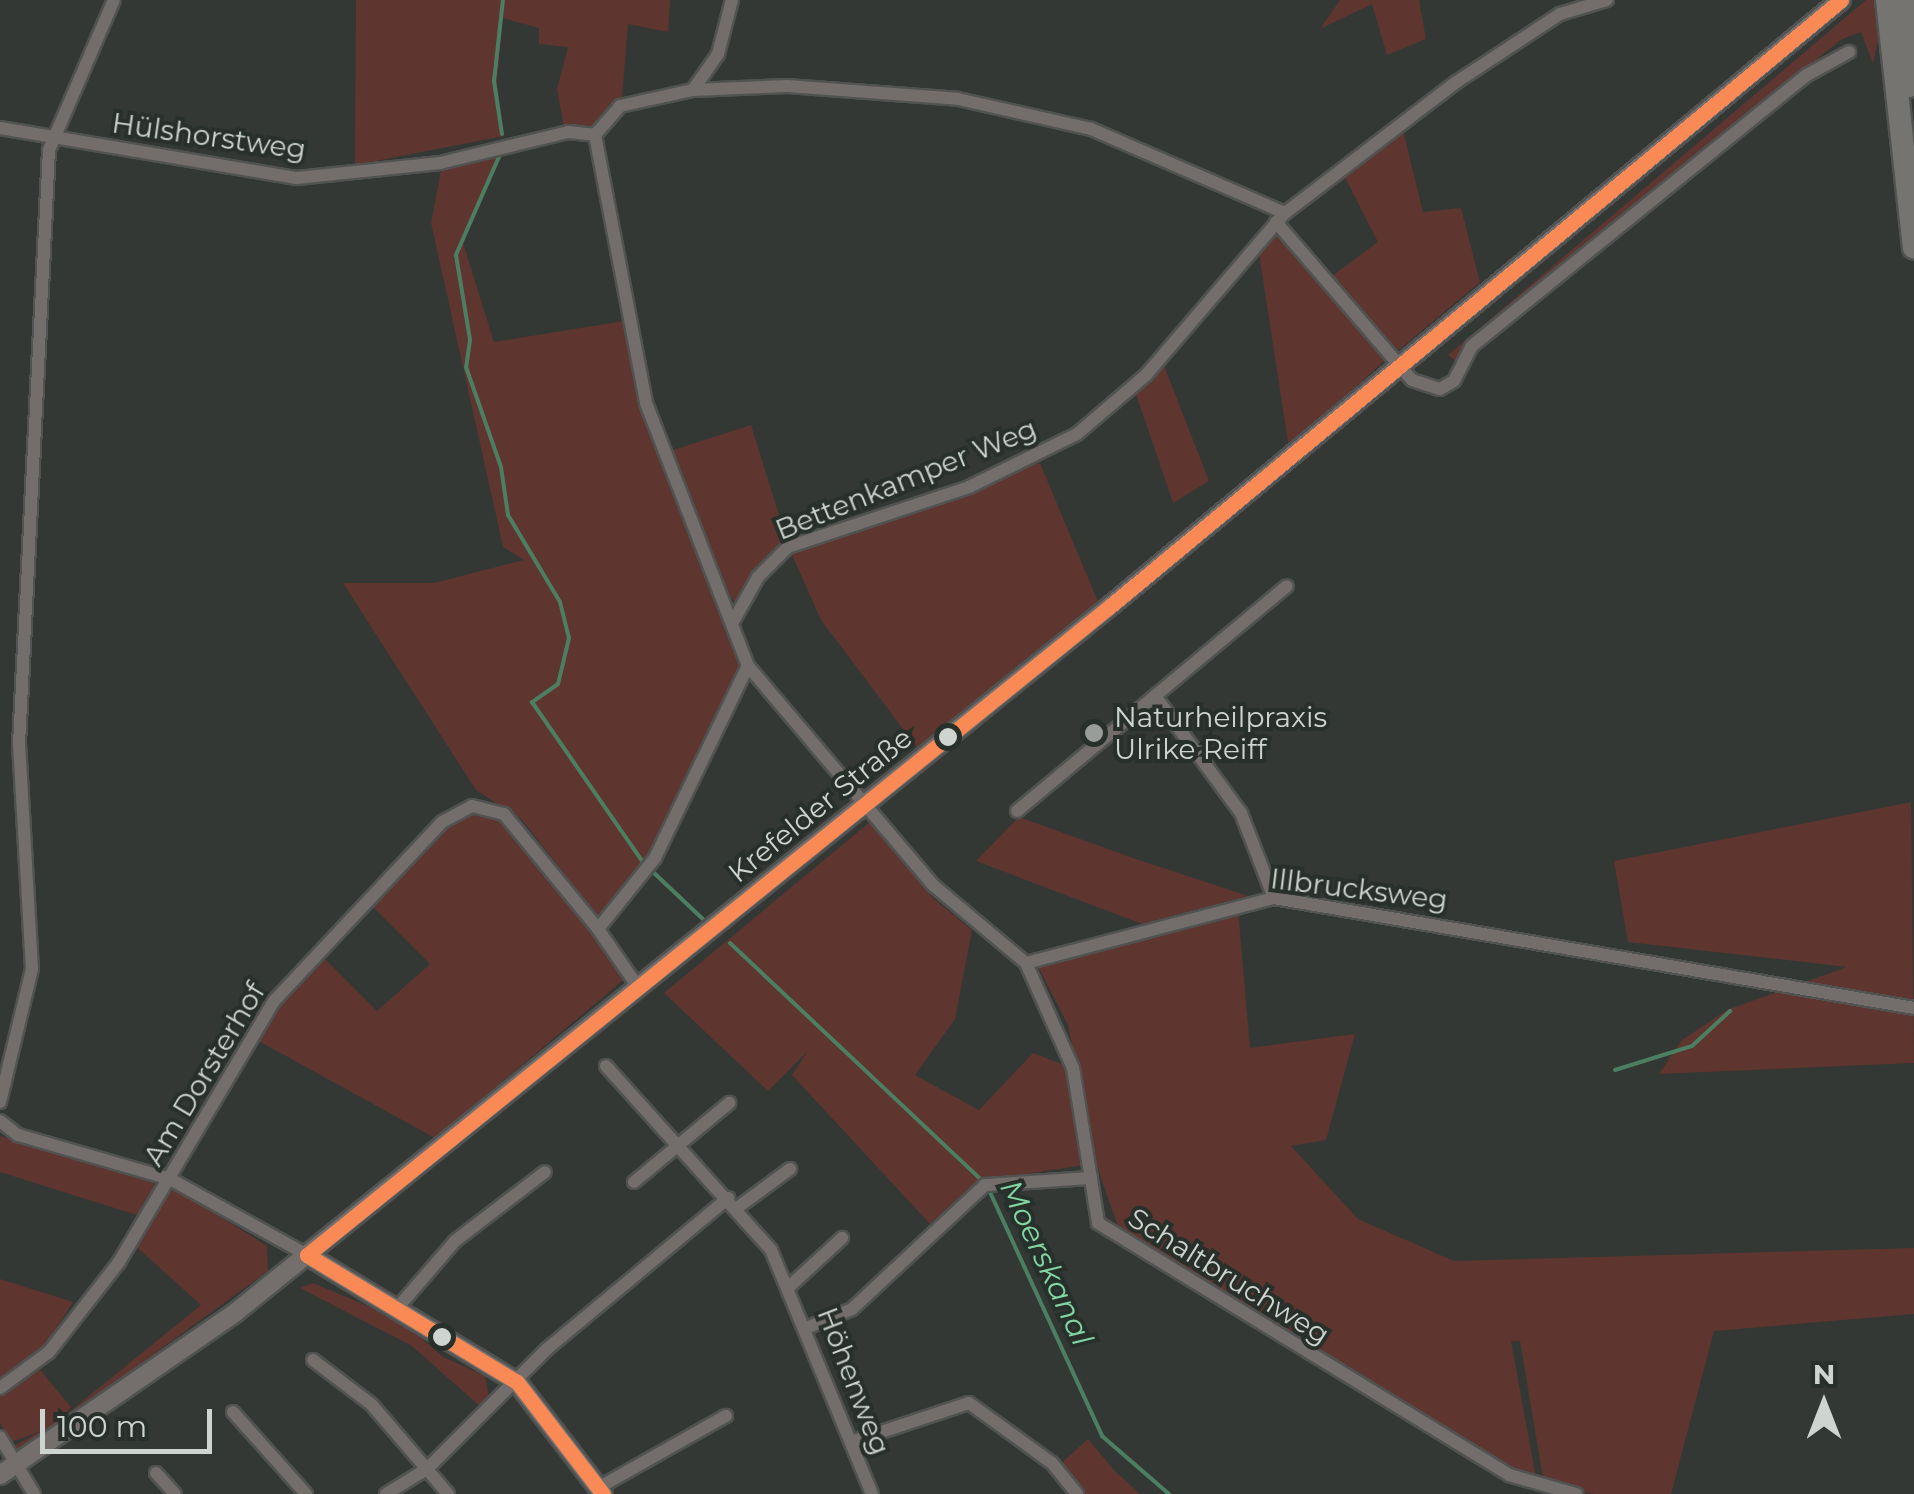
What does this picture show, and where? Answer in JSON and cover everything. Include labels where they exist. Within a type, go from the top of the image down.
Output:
[{"type":"highway","points":[[1887,0],[1914,248]]},
{"type":"highway","points":[[1906,0],[1914,239]]},
{"type":"main road","name":"Krefelder Straße","points":[[8,1470],[164,1368],[307,1255],[1401,367],[1841,0]]},
{"type":"main road","points":[[307,1255],[400,1305],[516,1382],[601,1491]]},
{"type":"street","points":[[0,1102],[32,968],[19,744],[52,137],[114,0]]},
{"type":"street","points":[[693,90],[718,54],[732,0]]},
{"type":"street","name":"Bettenkamper Weg","points":[[734,620],[758,577],[788,548],[969,487],[1077,434],[1146,375],[1281,218],[1456,83],[1560,14],[1607,0]]},
{"type":"street","points":[[1026,963],[933,885],[868,801],[748,666],[734,620],[646,403],[595,136],[620,106],[693,90],[787,86],[958,98],[1091,130],[1281,218],[1401,367],[1427,389],[1454,381],[1472,346],[1807,75],[1850,52]]},
{"type":"street","name":"Hülshorstweg","points":[[0,128],[297,178],[440,163],[568,132],[595,136]]},
{"type":"street","points":[[1017,811],[1287,586]]},
{"type":"street","points":[[598,929],[656,858],[748,666]]},
{"type":"street","points":[[1155,696],[1241,812],[1274,898]]},
{"type":"street","name":"Am Dorsterhof","points":[[0,1388],[49,1352],[120,1262],[274,1001],[457,812],[490,808],[514,822],[638,987]]},
{"type":"street","name":"Illbrucksweg","points":[[1026,963],[1274,898],[1914,1008]]},
{"type":"street","name":"Schaltbruchweg","points":[[1026,963],[1069,1055],[1098,1223],[1141,1253],[1509,1475],[1576,1494]]},
{"type":"street","name":"Höhenweg","points":[[606,1066],[733,1203],[790,1286],[870,1494]]},
{"type":"street","points":[[634,1182],[730,1103]]},
{"type":"street","points":[[0,1122],[18,1135],[170,1179],[307,1255]]},
{"type":"street","points":[[386,1494],[428,1468],[516,1382],[733,1203],[790,1169]]},
{"type":"street","points":[[400,1305],[455,1240],[545,1172]]},
{"type":"street","points":[[806,1328],[852,1310],[986,1184],[1091,1178]]},
{"type":"street","name":"Höhenweg","points":[[790,1286],[842,1238]]},
{"type":"street","points":[[313,1360],[372,1405],[448,1494]]},
{"type":"street","points":[[852,1442],[969,1403],[1052,1463],[1077,1494]]},
{"type":"street","points":[[234,1412],[306,1494]]},
{"type":"street","points":[[601,1491],[726,1416]]},
{"type":"street","points":[[0,1437],[8,1470],[34,1494]]},
{"type":"street","points":[[156,1473],[176,1494]]},
{"type":"shaded area","points":[[356,0],[670,0],[668,32],[628,24],[622,98],[598,126],[564,128],[557,89],[568,47],[539,44],[539,28],[503,18],[497,82],[504,136],[355,165]]},
{"type":"shaded area","points":[[1340,0],[1419,0],[1426,39],[1387,55],[1372,4],[1320,29]]},
{"type":"shaded area","points":[[1866,0],[1877,0],[1880,31],[1873,64],[1861,32],[1842,39],[1617,219],[1455,361],[1448,355]]},
{"type":"shaded area","points":[[1403,130],[1423,212],[1461,208],[1480,282],[1399,350],[1347,305],[1384,361],[1289,449],[1259,253],[1277,232],[1325,281],[1378,242],[1341,170]]},
{"type":"shaded area","points":[[505,146],[463,243],[494,342],[630,320],[664,453],[751,425],[789,547],[1077,438],[1027,466],[1040,463],[1099,604],[919,750],[821,620],[789,548],[734,602],[712,566],[741,664],[652,855],[599,918],[522,820],[476,790],[343,583],[434,583],[524,560],[503,547],[431,223],[442,165]]},
{"type":"shaded area","points":[[1163,363],[1209,481],[1173,503],[1136,394],[1124,401]]},
{"type":"shaded area","points":[[1911,802],[1914,1063],[1659,1074],[1682,1040],[1727,1010],[1847,967],[1628,942],[1614,861]]},
{"type":"shaded area","points":[[472,806],[512,824],[627,977],[435,1138],[253,1038],[318,952],[377,1011],[430,964],[366,900],[429,833]]},
{"type":"shaded area","points":[[1019,817],[1248,896],[1142,924],[976,861]]},
{"type":"shaded area","points":[[871,821],[933,898],[972,930],[955,1019],[915,1075],[979,1110],[1033,1053],[1067,1066],[1084,1165],[976,1182],[930,1224],[792,1075],[808,1051],[768,1091],[664,993]]},
{"type":"shaded area","points":[[1238,909],[1250,1048],[1355,1034],[1326,1140],[1291,1146],[1358,1219],[1454,1261],[1914,1248],[1914,1314],[1714,1331],[1671,1494],[1594,1494],[1544,1484],[1520,1341],[1511,1341],[1536,1478],[1515,1472],[1124,1236],[1116,1221],[1096,1163],[1068,1025],[1037,965]]},
{"type":"shaded area","points":[[0,1136],[151,1178],[157,1191],[143,1217],[0,1172]]},
{"type":"shaded area","points":[[170,1185],[267,1246],[268,1271],[18,1453],[12,1447],[39,1432],[11,1442],[0,1423],[0,1395],[36,1365],[71,1407],[63,1417],[201,1305],[130,1241]]},
{"type":"shaded area","points":[[0,1279],[73,1302],[44,1348],[0,1383]]},
{"type":"shaded area","points":[[313,1283],[399,1319],[443,1357],[485,1376],[489,1397],[482,1408],[412,1346],[300,1288]]},
{"type":"shaded area","points":[[1088,1439],[1140,1494],[1084,1494],[1058,1466]]},
{"type":"waterway","name":"Moerskanal","points":[[502,134],[494,81],[503,0]]},
{"type":"waterway","name":"Moerskanal","points":[[502,150],[456,255],[470,340],[466,367],[501,467],[508,515],[560,602],[569,638],[558,684],[532,702],[644,864]]},
{"type":"waterway","name":"Moerskanal","points":[[653,872],[705,921]]},
{"type":"waterway","name":"Moerskanal","points":[[730,943],[984,1182]]},
{"type":"waterway","points":[[1615,1070],[1692,1046],[1730,1011]]},
{"type":"waterway","name":"Moerskanal","points":[[989,1190],[1102,1436],[1169,1494]]},
{"type":"transit line","points":[[307,1255],[1109,607],[1841,0]]},
{"type":"transit line","points":[[307,1255],[517,1382],[603,1494]]},
{"type":"place","name":"Naturheilpraxis Ulrike Reiff","points":[[1094,733]]}]
